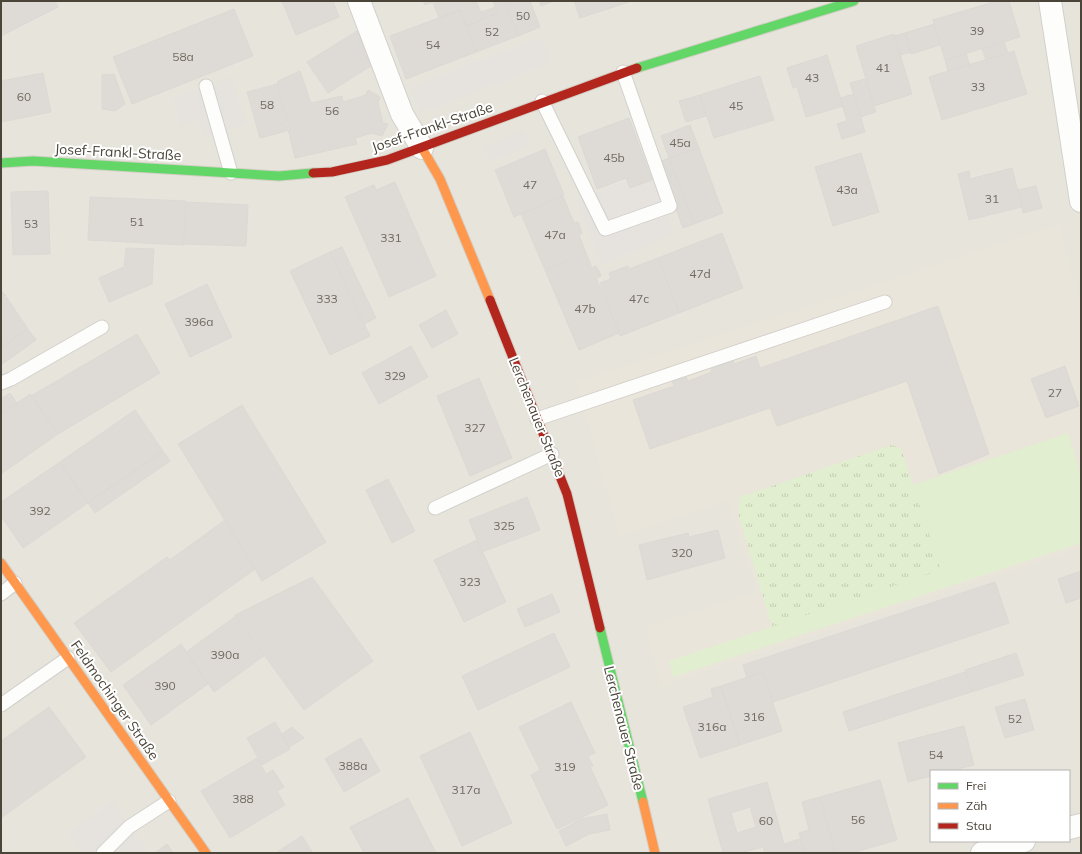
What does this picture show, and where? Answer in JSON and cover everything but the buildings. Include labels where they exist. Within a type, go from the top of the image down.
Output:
[{"type":"main road","name":"Josef-Frankl-Straße","points":[[1,163],[47,162],[279,176],[332,172],[386,160],[422,148],[542,101],[623,72],[854,1]]},
{"type":"main road","name":"Lerchenauer Straße","points":[[422,148],[443,186],[568,494],[655,853]]},
{"type":"main road","name":"Feldmochinger Straße","points":[[1,563],[206,853]]},
{"type":"street","name":"Lerchenauer Straße","points":[[358,1],[402,114],[422,148]]},
{"type":"street","points":[[1050,1],[1079,177],[1081,201]]},
{"type":"street","points":[[1070,828],[1081,825]]},
{"type":"street","points":[[982,853],[1020,842]]},
{"type":"lane","points":[[542,101],[605,229],[670,206],[623,72]]},
{"type":"lane","points":[[206,86],[231,173]]},
{"type":"lane","points":[[538,419],[886,302]]},
{"type":"lane","points":[[1,383],[11,379],[102,327]]},
{"type":"lane","points":[[435,508],[552,454]]},
{"type":"lane","points":[[1,594],[15,583]]},
{"type":"lane","points":[[1,705],[68,658]]},
{"type":"lane","points":[[103,853],[129,827],[170,801]]},
{"type":"shaded area","points":[[1,1],[1081,1],[1081,853],[1,853]]},
{"type":"shaded area","points":[[541,37],[551,63],[420,113],[410,87]]},
{"type":"shaded area","points":[[231,77],[246,123],[204,138],[198,120],[181,126],[172,99]]},
{"type":"shaded area","points":[[523,130],[530,146],[491,162],[484,146]]},
{"type":"shaded area","points":[[654,180],[674,234],[601,265],[577,200],[625,181],[629,190]]},
{"type":"shaded area","points":[[1059,225],[1081,307],[1081,548],[661,685],[646,627],[758,591],[728,501],[619,536],[577,382]]},
{"type":"shaded area","points":[[112,801],[148,851],[145,853],[83,853],[68,833]]},
{"type":"green space","points":[[1068,433],[1081,475],[1081,543],[673,677],[669,661],[941,570],[913,485]]},
{"type":"green space","points":[[891,445],[901,448],[941,570],[772,627],[738,514],[740,497]]},
{"type":"traffic: fast","points":[[637,68],[854,1]]},
{"type":"traffic: fast","points":[[1,163],[33,161],[279,176],[313,173]]},
{"type":"traffic: fast","points":[[600,628],[643,802]]},
{"type":"traffic: slow","points":[[422,148],[440,179],[490,300]]},
{"type":"traffic: slow","points":[[1,563],[206,853]]},
{"type":"traffic: slow","points":[[643,802],[655,853]]},
{"type":"traffic: jam","points":[[313,173],[332,172],[387,160],[637,68]]},
{"type":"traffic: jam","points":[[490,300],[567,494],[600,628]]}]
